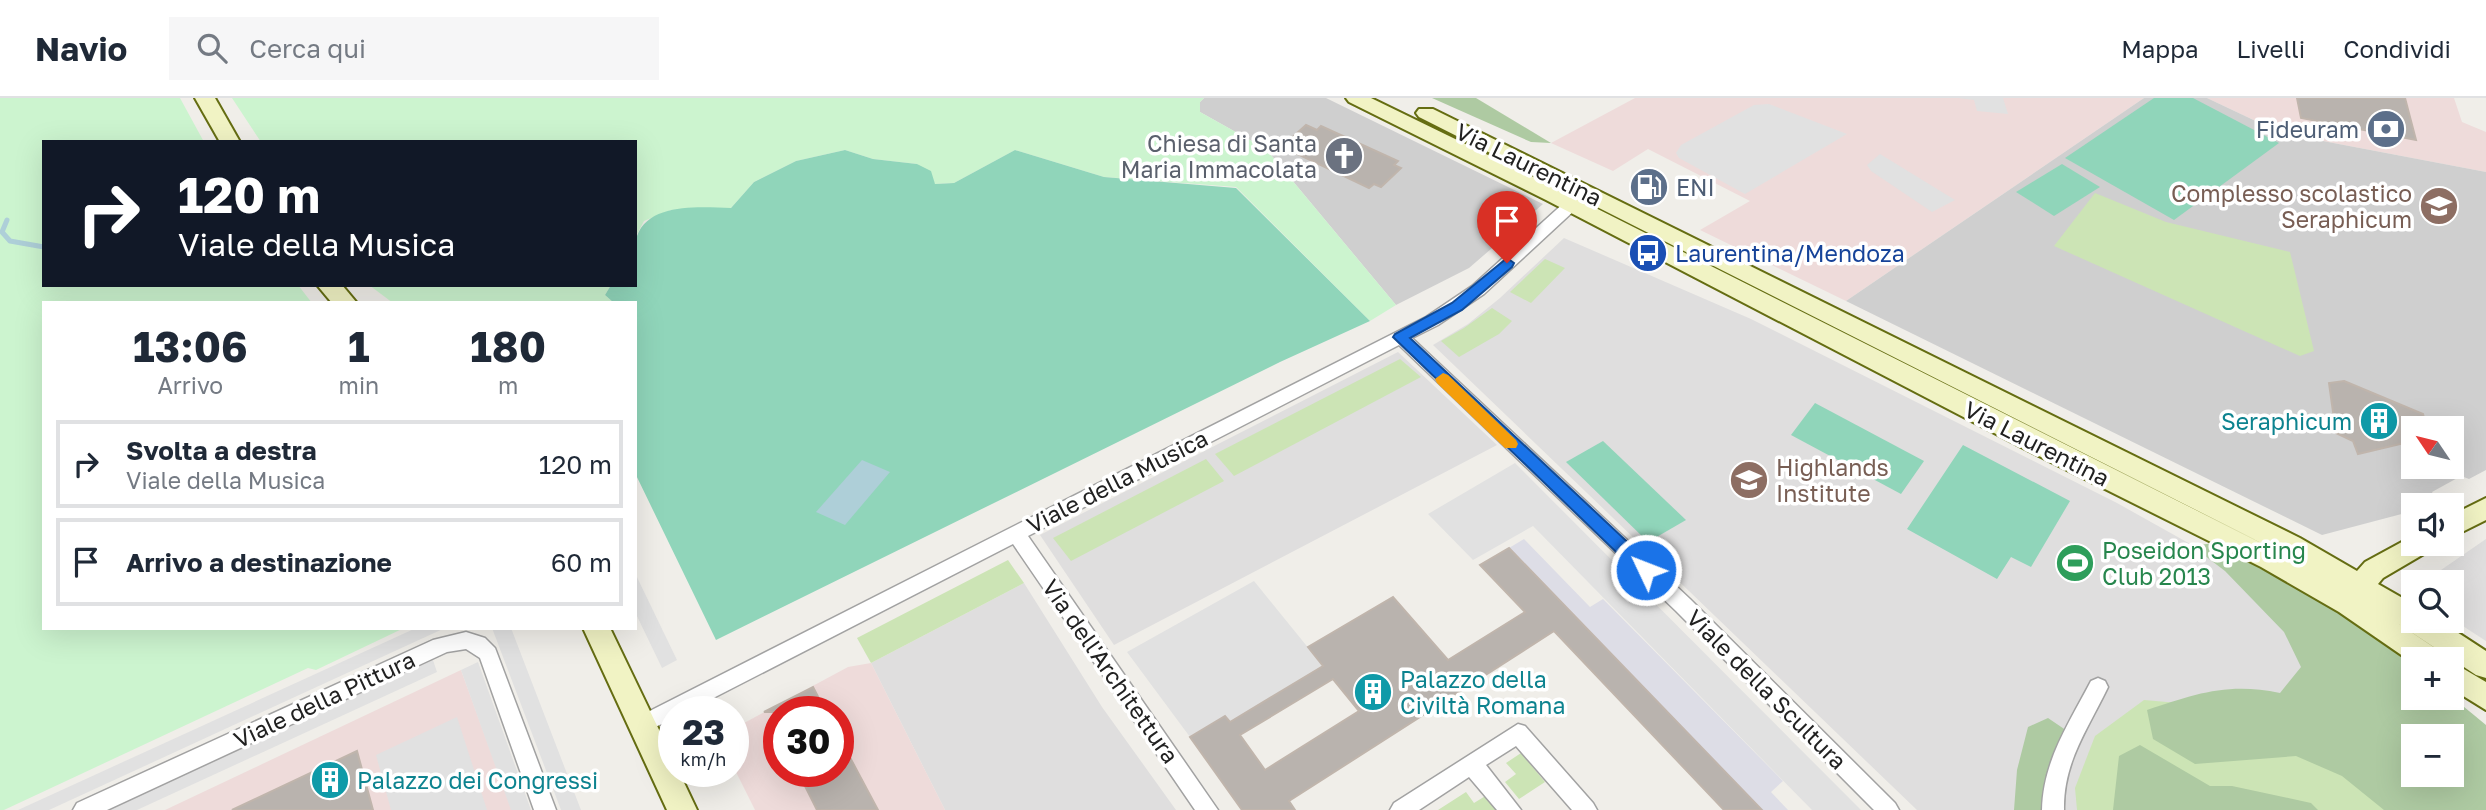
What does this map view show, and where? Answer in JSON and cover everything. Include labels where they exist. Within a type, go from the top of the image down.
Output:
[{"type":"main road","points":[[205,98],[229,140]]},
{"type":"main road","name":"Via Laurentina","points":[[1356,98],[1571,205],[1732,276]]},
{"type":"main road","name":"Via Laurentina","points":[[1394,98],[1602,199],[1732,276],[2270,559],[2401,613]]},
{"type":"main road","points":[[330,287],[344,301]]},
{"type":"main road","points":[[2464,520],[2486,508]]},
{"type":"main road","points":[[2354,594],[2374,570],[2401,555]]},
{"type":"main road","name":"Via Laurentina","points":[[2354,594],[2416,647]]},
{"type":"main road","points":[[597,630],[681,810]]},
{"type":"main road","points":[[2436,633],[2486,666]]},
{"type":"main road","points":[[2464,682],[2486,698]]},
{"type":"street","points":[[1571,205],[1582,200],[1602,199]]},
{"type":"street","name":"Viale della Musica","points":[[641,725],[1457,306],[1571,205]]},
{"type":"street","name":"Viale della Scultura","points":[[1400,337],[1683,605],[1888,810]]},
{"type":"street","name":"Via dell'Architettura","points":[[1015,532],[1207,810]]},
{"type":"street","name":"Viale della Pittura","points":[[84,810],[445,643],[467,640],[479,643],[488,654],[545,810]]},
{"type":"street","points":[[2053,810],[2054,778],[2059,761],[2098,687]]},
{"type":"street","points":[[1401,810],[1518,733],[1586,810]]},
{"type":"street","points":[[1472,764],[1510,810]]},
{"type":"shaded area","points":[[1204,98],[1326,98],[1543,204],[1469,268],[1396,305],[1266,149],[1200,112],[1200,102]]},
{"type":"shaded area","points":[[1635,98],[2144,98],[1846,301],[1700,230],[1750,201],[1648,149],[1613,171],[1551,143]]},
{"type":"shaded area","points":[[1958,98],[2003,98],[2008,114],[1977,111],[1974,100]]},
{"type":"shaded area","name":"Seraphicum","points":[[2144,98],[2207,98],[2281,133],[2486,172],[2486,470],[2469,479],[2464,477],[2464,416],[2401,416],[2401,480],[2454,480],[2433,493],[2401,493],[2401,514],[2322,535],[1846,301]]},
{"type":"shaded area","points":[[2207,98],[2454,98],[2462,122],[2486,132],[2486,172],[2281,133]]},
{"type":"shaded area","points":[[1769,104],[1847,134],[1745,194],[1679,158],[1676,153],[1681,145],[1754,105]]},
{"type":"shaded area","points":[[1880,154],[1955,200],[1932,212],[1871,171],[1867,165]]},
{"type":"shaded area","points":[[1564,238],[1751,319],[2117,503],[2226,564],[2401,689],[2401,710],[2443,710],[2449,724],[2401,724],[2401,787],[2464,787],[2464,759],[2486,810],[1917,810],[1433,345],[1468,324]]},
{"type":"shaded area","points":[[1398,352],[1497,445],[1114,645],[1040,535]]},
{"type":"shaded area","points":[[1515,463],[1861,810],[1812,810],[1533,526],[1473,560],[1428,514]]},
{"type":"shaded area","points":[[1524,539],[1590,607],[1603,599],[1783,781],[1771,792],[1788,810],[1762,810],[1509,548]]},
{"type":"shaded area","points":[[2486,539],[2486,641],[2464,627],[2464,570],[2441,570]]},
{"type":"shaded area","points":[[637,577],[677,660],[662,668],[637,616]]},
{"type":"shaded area","points":[[1254,581],[1323,666],[1230,722],[1225,716],[1190,737],[1127,652]]},
{"type":"shaded area","points":[[1024,583],[1102,707],[1176,810],[945,810],[871,663]]},
{"type":"shaded area","points":[[412,630],[441,630],[49,810],[18,810]]},
{"type":"shaded area","points":[[493,630],[512,630],[581,810],[561,810]]},
{"type":"shaded area","points":[[433,660],[437,672],[137,810],[109,810]]},
{"type":"shaded area","points":[[478,662],[531,810],[511,810],[461,670]]},
{"type":"shaded area","points":[[871,663],[945,810],[755,810],[744,787],[749,787],[749,720],[763,713],[763,787],[854,787],[854,696],[794,696],[848,667]]},
{"type":"shaded area","name":"Palazzo dei Congressi","points":[[461,670],[512,810],[165,810]]},
{"type":"shaded area","points":[[457,717],[487,810],[391,810],[376,755]]},
{"type":"green space","points":[[0,98],[180,98],[203,140],[42,140],[42,287],[300,287],[310,301],[42,301],[42,630],[400,630],[316,670],[308,668],[0,810]]},
{"type":"green space","points":[[232,98],[1204,98],[1200,102],[1200,112],[1266,149],[1396,305],[1370,321],[1236,187],[1104,177],[1015,150],[954,183],[935,184],[917,164],[873,159],[845,150],[796,161],[754,182],[731,208],[671,210],[644,221],[637,234],[637,140],[260,140]]},
{"type":"green space","points":[[1432,98],[1476,98],[1551,143],[1531,142]]},
{"type":"green space","points":[[2154,98],[2193,98],[2279,143],[2174,220],[2065,158]]},
{"type":"green space","points":[[845,150],[873,159],[917,164],[931,171],[935,184],[954,183],[1015,150],[1104,177],[1236,188],[1370,321],[1280,362],[716,640],[637,477],[637,301],[612,301],[605,295],[610,287],[637,287],[637,236],[643,225],[653,217],[691,207],[731,208],[754,182],[796,161]]},
{"type":"green space","points":[[2062,164],[2100,187],[2054,216],[2016,192]]},
{"type":"green space","points":[[2095,193],[2166,222],[2290,252],[2314,351],[2300,356],[2054,246]]},
{"type":"green space","points":[[1545,259],[1565,268],[1531,303],[1510,292]]},
{"type":"green space","points":[[372,287],[610,287],[605,295],[612,301],[390,301]]},
{"type":"green space","points":[[1492,308],[1512,321],[1499,334],[1459,357],[1441,341],[1464,328]]},
{"type":"green space","points":[[1400,359],[1421,377],[1234,476],[1215,454]]},
{"type":"green space","points":[[1815,403],[1924,461],[1901,494],[1791,435]]},
{"type":"green space","points":[[1603,441],[1686,520],[1648,542],[1566,462]]},
{"type":"green space","points":[[1963,445],[2070,501],[2031,567],[2011,557],[1997,579],[1907,529]]},
{"type":"green space","points":[[1206,459],[1224,481],[1071,561],[1053,538]]},
{"type":"green space","points":[[2214,543],[2361,624],[2401,656],[2401,710],[2464,710],[2464,707],[2486,725],[2486,810],[2384,810],[2342,776],[2296,756],[2195,764],[2153,739],[2147,710],[2212,691],[2244,689],[2280,693],[2301,667],[2284,632],[2225,571],[2192,546]]},
{"type":"green space","points":[[1008,560],[1024,583],[871,663],[857,638]]},
{"type":"green space","points":[[2144,700],[2293,713],[2421,810],[2077,810],[2075,788],[2095,736]]},
{"type":"green space","points":[[2048,718],[2076,737],[2055,785],[2062,810],[2014,810],[2017,770],[2028,727]]},
{"type":"green space","points":[[2140,745],[2210,786],[2232,786],[2311,803],[2318,810],[2113,810],[2119,756]]},
{"type":"green space","points":[[1521,753],[1545,782],[1519,799],[1505,782],[1516,774],[1506,763]]},
{"type":"green space","points":[[1466,792],[1474,803],[1487,795],[1498,810],[1438,810]]},
{"type":"water","points":[[862,460],[890,472],[845,525],[816,512]]},
{"type":"building","name":"Fideuram","points":[[2297,98],[2405,98],[2416,140],[2301,118]]},
{"type":"building","name":"Chiesa di Santa Maria Immacolata","points":[[1306,125],[1317,130],[1321,126],[1398,161],[1394,165],[1401,168],[1381,187],[1374,184],[1369,188],[1291,151],[1296,148],[1286,143]]},
{"type":"building","name":"Seraphicum","points":[[2344,381],[2424,416],[2401,416],[2401,444],[2358,454],[2353,441],[2336,433],[2329,383]]},
{"type":"building","name":"Palazzo della Civiltà Romana","points":[[1509,548],[1762,810],[1724,810],[1554,631],[1289,801],[1295,810],[1242,810],[1190,737],[1225,716],[1230,722],[1323,666],[1308,647],[1393,597],[1448,660],[1525,612],[1480,565]],"holes":[[[1333,679],[1359,711],[1265,770],[1240,735]]]},
{"type":"building","points":[[813,687],[818,696],[795,696]]},
{"type":"building","name":"Palazzo dei Congressi","points":[[357,751],[373,810],[232,810]]},
{"type":"building","points":[[854,765],[878,810],[817,810],[806,787],[854,787]]},
{"type":"waterway","points":[[7,220],[2,232],[10,241],[42,247]]},
{"type":"slow traffic","points":[[1443,379],[1510,444]]},
{"type":"place","name":"Fideuram","points":[[2386,129]]},
{"type":"place","name":"Chiesa di Santa Maria Immacolata","points":[[1344,156]]},
{"type":"place","name":"ENI","points":[[1649,187]]},
{"type":"place","name":"Complesso scolastico Seraphicum","points":[[2439,206]]},
{"type":"place","name":"Laurentina/Mendoza","points":[[1648,253]]},
{"type":"place","name":"Seraphicum","points":[[2379,421]]},
{"type":"place","name":"Highlands Institute","points":[[1749,480]]},
{"type":"place","name":"Poseidon Sporting Club 2013","points":[[2075,563]]},
{"type":"place","name":"Palazzo della Civiltà Romana","points":[[1373,692]]},
{"type":"place","name":"Palazzo dei Congressi","points":[[330,780]]},
{"type":"route","points":[[1507,263],[1457,306],[1400,337],[1646,570]]}]
